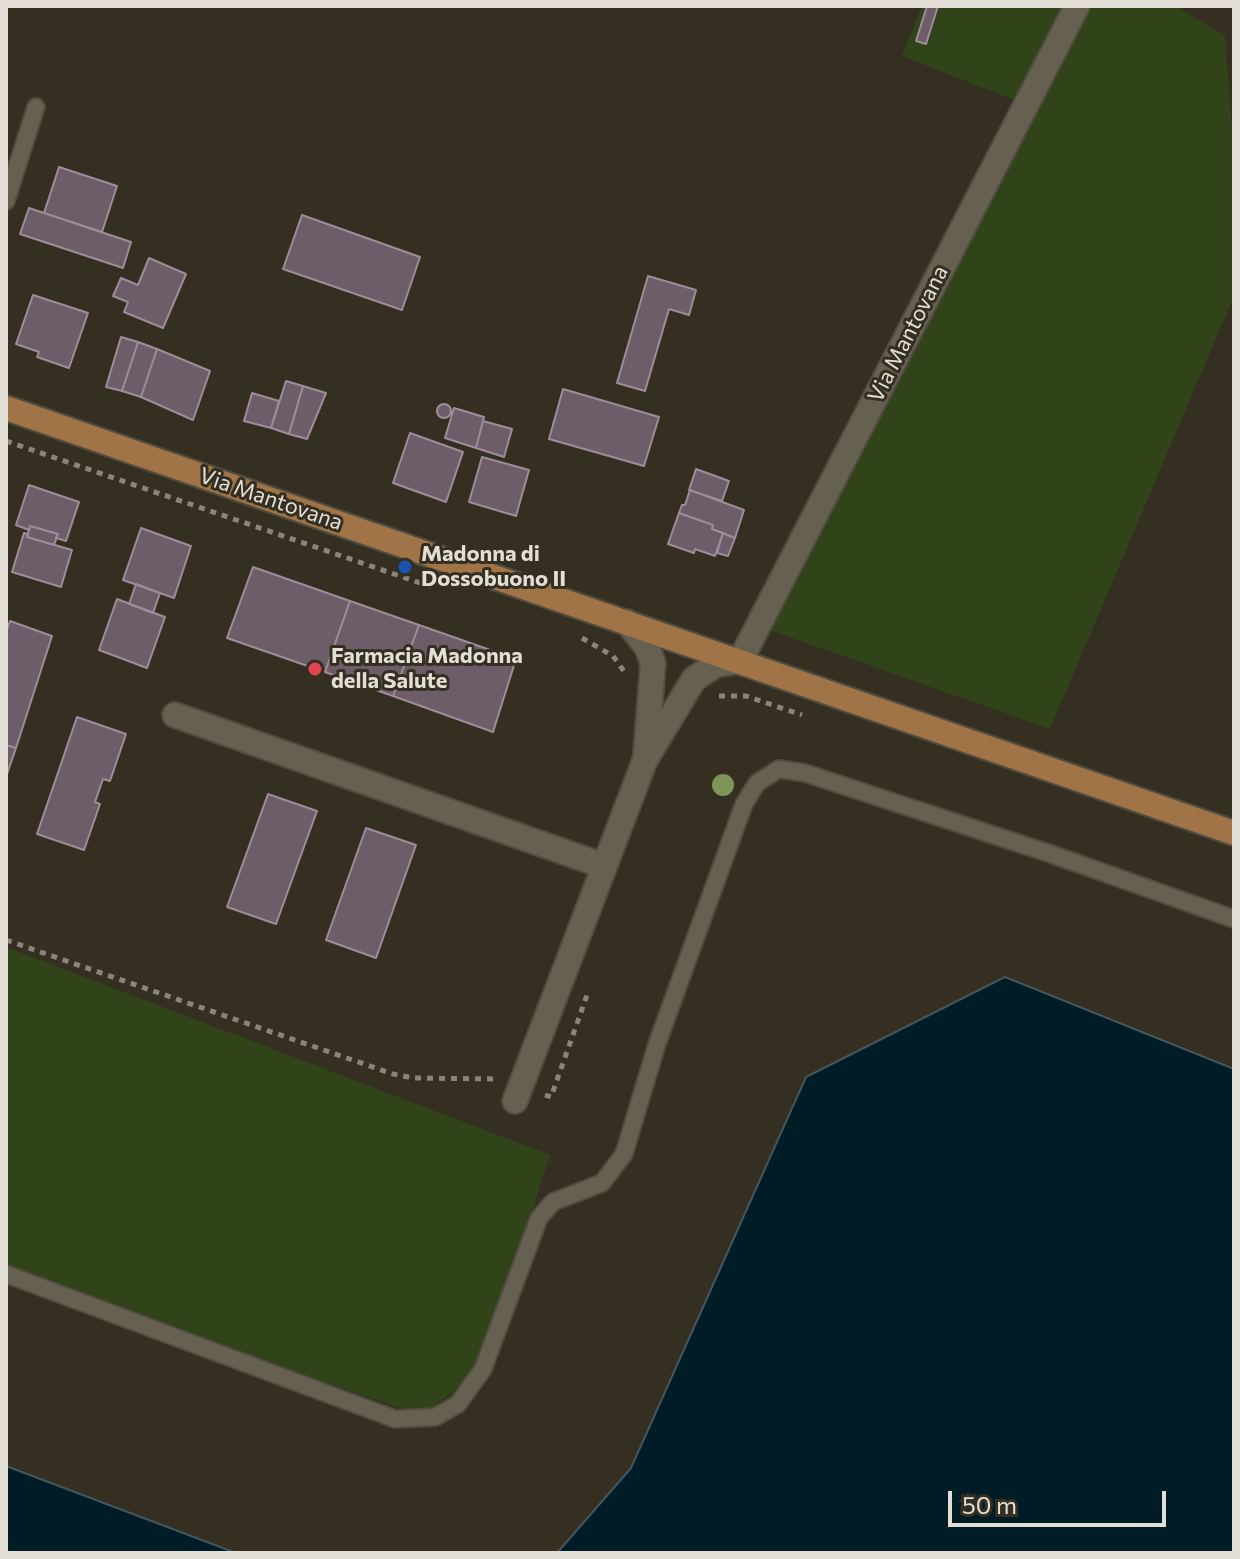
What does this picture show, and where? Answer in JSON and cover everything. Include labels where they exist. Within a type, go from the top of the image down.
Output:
[{"type":"main road","name":"Via Mantovana","points":[[6,408],[1234,833]]},
{"type":"street","name":"Via Mantovana","points":[[740,661],[1077,6]]},
{"type":"street","points":[[627,622],[647,647],[653,663],[645,760]]},
{"type":"street","points":[[515,1101],[645,760],[694,679],[715,665],[740,661]]},
{"type":"street","points":[[175,715],[604,866]]},
{"type":"lane","points":[[6,201],[36,107]]},
{"type":"lane","points":[[6,1274],[395,1419],[435,1417],[458,1404],[483,1369],[539,1218],[553,1202],[602,1183],[624,1154],[657,1044],[744,804],[757,783],[779,769],[805,773],[1051,854],[1234,919]]},
{"type":"path","points":[[6,441],[436,588]]},
{"type":"path","points":[[568,632],[613,656],[632,685]]},
{"type":"path","points":[[6,940],[393,1074],[434,1078]]},
{"type":"green space","points":[[922,6],[1176,6],[1225,36],[1234,154],[1234,296],[1050,729],[761,627],[1027,105],[902,56]]},
{"type":"green space","points":[[6,947],[550,1155],[480,1374],[421,1415],[6,1274]]},
{"type":"water","points":[[1005,977],[1234,1069],[1234,1553],[557,1553],[631,1468],[806,1077]]},
{"type":"water","points":[[6,1466],[236,1553],[6,1553]]},
{"type":"building","points":[[927,6],[938,6],[926,44],[916,41]]},
{"type":"building","points":[[59,167],[117,186],[102,232],[44,213]]},
{"type":"building","points":[[29,208],[131,242],[123,268],[20,234]]},
{"type":"building","points":[[302,215],[420,257],[402,310],[283,269]]},
{"type":"building","points":[[149,258],[186,274],[163,328],[124,312],[128,302],[113,296],[121,278],[138,285]]},
{"type":"building","points":[[648,276],[696,290],[689,315],[669,309],[645,391],[617,383]]},
{"type":"building","points":[[33,295],[88,313],[69,368],[37,357],[39,352],[16,344]]},
{"type":"building","points":[[121,337],[138,342],[122,391],[106,387]]},
{"type":"building","points":[[138,342],[157,349],[141,397],[122,391]]},
{"type":"building","points":[[157,349],[210,371],[193,420],[141,397]]},
{"type":"building","points":[[286,381],[303,386],[289,434],[271,428]]},
{"type":"building","points":[[303,386],[326,393],[307,439],[289,434]]},
{"type":"building","points":[[563,389],[659,417],[644,466],[549,439]]},
{"type":"building","points":[[252,393],[279,401],[271,428],[244,421]]},
{"type":"building","points":[[444,404],[451,411],[444,418],[437,411]]},
{"type":"building","points":[[454,408],[484,417],[476,448],[445,438]]},
{"type":"building","points":[[483,421],[512,429],[504,457],[476,448]]},
{"type":"building","points":[[410,433],[463,452],[446,502],[393,483]]},
{"type":"building","points":[[482,457],[529,470],[516,516],[469,502]]},
{"type":"building","points":[[696,469],[729,481],[722,501],[689,490]]},
{"type":"building","points":[[29,485],[79,502],[66,541],[56,538],[58,534],[16,525]]},
{"type":"building","points":[[690,490],[744,510],[735,538],[712,529],[713,525],[679,513]]},
{"type":"building","points":[[679,513],[713,525],[712,529],[723,533],[715,556],[668,544]]},
{"type":"building","points":[[30,526],[58,534],[54,545],[27,537]]},
{"type":"building","points":[[141,528],[191,546],[174,598],[123,580]]},
{"type":"building","points":[[24,533],[28,534],[27,537],[72,550],[61,587],[12,572]]},
{"type":"building","points":[[723,533],[735,538],[728,556],[717,553]]},
{"type":"building","points":[[253,567],[350,601],[325,672],[227,638]]},
{"type":"building","points":[[136,584],[160,593],[153,613],[129,604]]},
{"type":"building","points":[[117,599],[165,617],[147,668],[99,650]]},
{"type":"building","points":[[350,601],[419,625],[393,696],[325,672]]},
{"type":"building","points":[[10,621],[52,636],[16,748],[6,745],[6,632]]},
{"type":"building","points":[[419,625],[516,659],[493,732],[393,696]]},
{"type":"building","points":[[77,717],[126,734],[110,781],[103,779],[95,802],[100,804],[84,850],[37,834]]},
{"type":"building","points":[[6,745],[16,748],[6,777]]},
{"type":"building","points":[[268,794],[317,811],[276,924],[227,907]]},
{"type":"building","points":[[366,828],[416,845],[376,958],[326,940]]},
{"type":"place","name":"Madonna di Dossobuono II","points":[[405,567]]},
{"type":"place","name":"Farmacia Madonna della Salute","points":[[315,669]]}]
